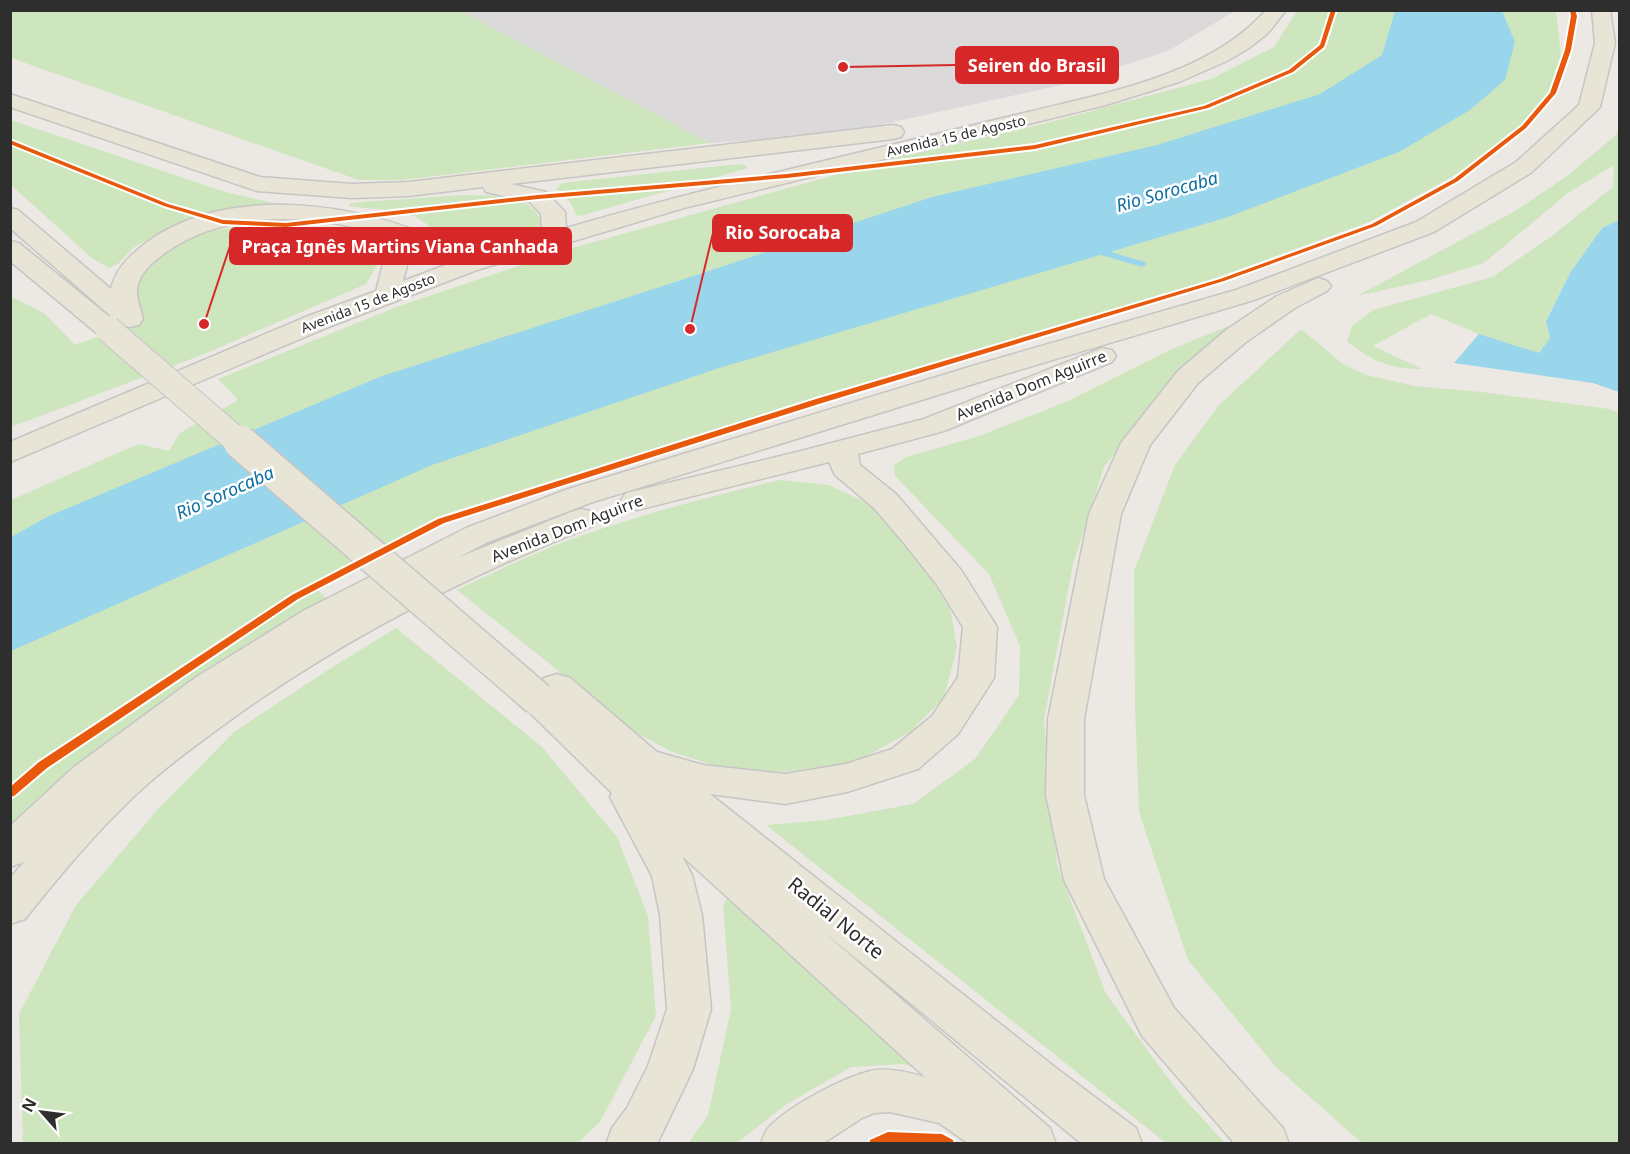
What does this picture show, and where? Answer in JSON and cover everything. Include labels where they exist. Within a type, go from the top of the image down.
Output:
[{"type":"main road","name":"Avenida 15 de Agosto","points":[[10,453],[295,331],[468,265],[687,200],[1099,101],[1168,78],[1239,48],[1267,25],[1277,10]]},
{"type":"main road","name":"Avenida Dom Aguirre","points":[[10,907],[58,850],[148,762],[277,670],[353,624],[466,566],[622,504],[934,425],[1245,295],[1425,227],[1524,167],[1588,107],[1605,43],[1601,10]]},
{"type":"main road","points":[[10,100],[257,184],[352,192],[409,189],[1029,118]]},
{"type":"main road","points":[[463,182],[538,197],[553,212],[554,239]]},
{"type":"main road","points":[[119,324],[124,290],[134,266],[159,244],[214,220],[273,214],[325,216],[364,223],[403,234],[440,249],[468,265]]},
{"type":"main road","points":[[10,215],[119,324]]},
{"type":"main road","points":[[1266,1143],[1158,1022],[1084,880],[1065,795],[1066,719],[1105,514],[1137,443],[1188,376],[1236,336],[1286,302],[1383,253],[1425,227]]},
{"type":"main road","points":[[388,295],[391,275],[403,234]]},
{"type":"main road","points":[[10,248],[74,302]]},
{"type":"main road","points":[[10,272],[119,324]]},
{"type":"main road","name":"Avenida Dom Aguirre","points":[[10,851],[87,777],[208,687],[315,619],[477,535],[579,496],[989,370],[1245,295]]},
{"type":"main road","name":"Radial Norte","points":[[119,324],[547,693],[1034,1143]]},
{"type":"main road","points":[[627,765],[703,779],[785,789],[847,778],[904,759],[945,725],[976,678],[980,627],[949,578],[885,501],[846,469],[842,450],[855,433],[876,419],[932,399],[989,370]]},
{"type":"main road","points":[[775,466],[822,470],[885,501]]},
{"type":"main road","points":[[627,765],[672,875],[681,915],[689,1010],[670,1069],[644,1123],[629,1143]]},
{"type":"main road","name":"Radial Norte","points":[[627,765],[1119,1143]]},
{"type":"main road","points":[[784,1143],[846,1103],[871,1092],[890,1091],[919,1096],[952,1106],[1009,1143]]},
{"type":"shaded area","points":[[461,11],[1235,11],[1168,51],[1070,83],[839,134],[710,143]]},
{"type":"green space","points":[[11,10],[461,11],[710,143],[402,180],[359,180],[11,58]]},
{"type":"green space","points":[[1297,11],[1556,11],[1562,66],[1536,119],[1450,178],[1369,222],[1211,280],[832,393],[442,515],[285,598],[41,760],[11,786],[11,500],[138,444],[169,451],[180,433],[238,400],[218,379],[399,306],[572,248],[900,157],[1047,123],[1211,79],[1274,47]]},
{"type":"green space","points":[[11,120],[225,192],[275,203],[240,206],[168,228],[133,248],[118,264],[109,268],[93,259],[11,185]]},
{"type":"green space","points":[[1619,128],[1619,220],[1602,228],[1570,273],[1546,320],[1550,338],[1539,354],[1479,334],[1431,314],[1373,346],[1422,369],[1400,367],[1373,359],[1347,341],[1352,326],[1373,310],[1492,277],[1552,236],[1613,187],[1614,165],[1568,193],[1484,263],[1429,280],[1357,296],[1515,211],[1567,176],[1616,135]]},
{"type":"green space","points":[[739,164],[748,168],[580,216],[576,215],[570,202],[556,189],[562,183]]},
{"type":"green space","points":[[462,195],[497,196],[520,201],[537,213],[542,224],[535,231],[484,247],[468,249],[452,244],[417,217],[409,214],[349,206],[350,203]]},
{"type":"green space","points":[[274,222],[363,234],[387,248],[366,284],[202,355],[11,427],[10,296],[44,313],[75,345],[145,319],[130,297],[141,271],[153,258],[168,248],[184,240],[220,229]]},
{"type":"green space","points":[[1255,315],[1172,380],[1104,467],[1073,564],[1044,720],[1057,864],[1106,994],[1180,1094],[1225,1143],[1166,1143],[766,825],[826,820],[913,804],[975,759],[1019,695],[1020,646],[989,574],[895,476],[894,465],[906,457],[979,436],[1066,402],[1172,349]]},
{"type":"green space","points":[[1301,329],[1343,364],[1366,375],[1415,386],[1482,392],[1609,409],[1619,413],[1619,1143],[1362,1143],[1276,1067],[1188,960],[1139,812],[1135,706],[1134,571],[1175,465],[1219,405]]},
{"type":"green space","points":[[780,480],[829,485],[871,505],[914,551],[951,611],[957,648],[944,698],[910,732],[856,762],[783,772],[712,765],[670,751],[635,732],[457,590],[583,535],[681,505]]},
{"type":"green space","points":[[318,590],[332,604],[11,836],[11,801],[52,766],[299,600]]},
{"type":"green space","points":[[396,628],[542,747],[617,837],[648,916],[656,1016],[600,1122],[577,1144],[23,1143],[19,1014],[76,905],[158,809],[234,732]]},
{"type":"green space","points":[[729,896],[927,1074],[904,1064],[851,1067],[787,1104],[737,1143],[688,1144],[708,1115],[731,1009],[723,905]]},
{"type":"water","name":"Rio Sorocaba","points":[[1395,11],[1502,11],[1515,42],[1505,80],[1470,110],[1399,152],[1228,217],[719,368],[432,465],[11,651],[11,537],[49,516],[382,376],[932,197],[1157,145],[1320,94],[1382,55]]},
{"type":"water","points":[[1619,220],[1619,392],[1593,383],[1454,363],[1479,334],[1539,353],[1550,338],[1546,321],[1570,273],[1602,228]]},
{"type":"waterway","points":[[1091,249],[1142,264]]},
{"type":"cycle path","points":[[10,142],[166,205],[223,222],[286,225],[538,197],[787,176],[1035,147],[1206,107],[1291,71],[1322,46],[1334,10]]},
{"type":"cycle path","points":[[10,793],[43,765],[295,597],[441,521],[819,401],[1222,280],[1374,225],[1456,180],[1524,127],[1553,93],[1568,50],[1574,16],[1572,10]]},
{"type":"cycle path","points":[[875,1144],[888,1138],[942,1140],[948,1144]]},
{"type":"place","name":"Seiren do Brasil","points":[[843,67]]},
{"type":"place","name":"Praça Ignês Martins Viana Canhada","points":[[204,324]]},
{"type":"place","name":"Rio Sorocaba","points":[[690,329]]}]
